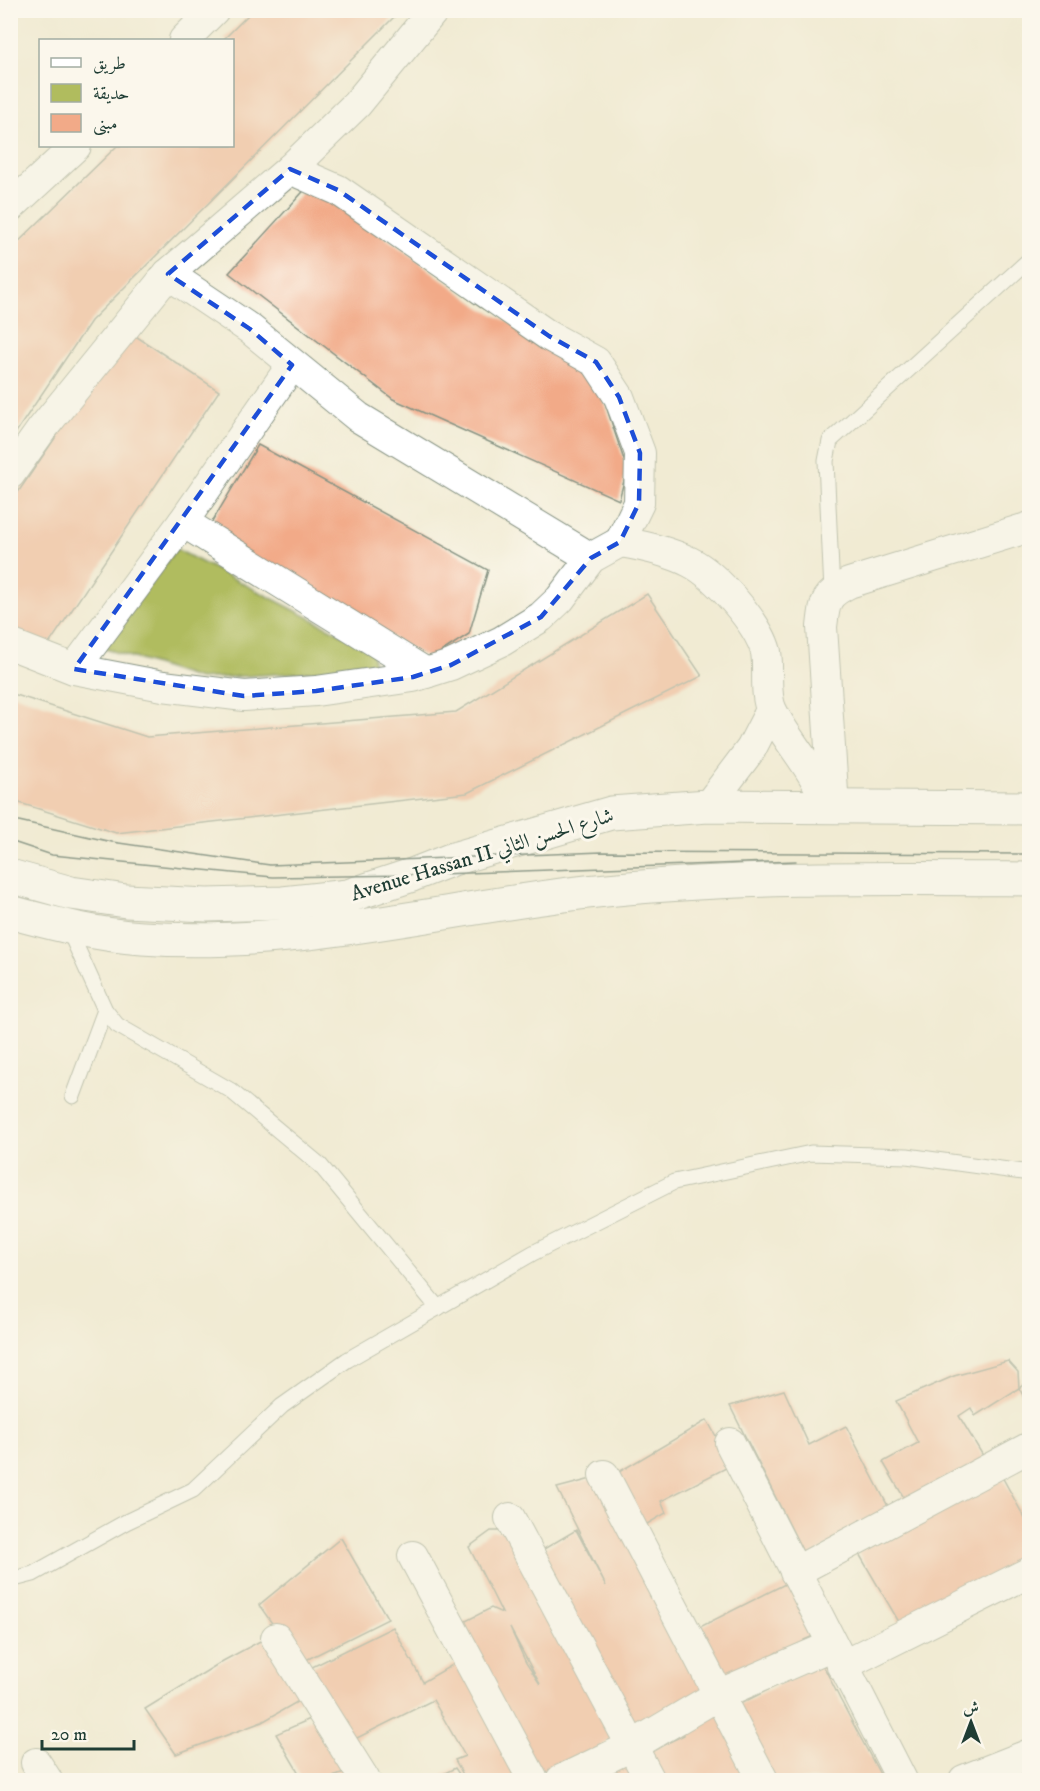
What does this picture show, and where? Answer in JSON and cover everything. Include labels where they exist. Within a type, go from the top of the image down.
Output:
[{"type":"highway","name":"Avenue Hassan II شارع الحسن الثاني","points":[[10,876],[70,893],[126,901],[207,905],[283,903],[348,896],[453,859],[611,813],[708,806],[1029,808]]},
{"type":"highway","name":"Avenue Hassan II شارع الحسن الثاني","points":[[10,912],[68,928],[139,938],[204,941],[278,938],[586,892],[831,878],[1029,879]]},
{"type":"street","points":[[185,39],[214,10]]},
{"type":"street","points":[[10,474],[42,429],[168,274],[290,169],[357,104],[434,10]]},
{"type":"street","points":[[10,207],[75,147]]},
{"type":"street","points":[[10,644],[74,669],[164,686],[244,696],[316,691],[404,679],[451,665],[502,641],[541,617],[560,599],[591,558],[620,542],[639,503],[640,453],[619,397],[596,362],[549,336],[339,190],[290,169]]},
{"type":"street","points":[[168,274],[250,329],[358,417],[591,558]]},
{"type":"street","points":[[74,669],[183,522],[292,365]]},
{"type":"street","points":[[183,522],[426,673]]},
{"type":"street","points":[[830,807],[822,627],[825,603],[832,591],[859,579],[1029,527]]},
{"type":"street","points":[[620,542],[652,548],[691,563],[710,576],[745,612],[765,650],[771,710],[830,807]]},
{"type":"street","points":[[708,806],[752,749],[771,710]]},
{"type":"street","points":[[730,1443],[902,1780]]},
{"type":"street","points":[[795,1572],[1029,1447]]},
{"type":"street","points":[[604,1475],[763,1780]]},
{"type":"street","points":[[510,1518],[650,1780]]},
{"type":"street","points":[[413,1556],[533,1780]]},
{"type":"street","points":[[561,1780],[632,1746],[720,1694],[837,1656],[1029,1572]]},
{"type":"street","points":[[276,1638],[364,1780]]},
{"type":"street","points":[[964,1780],[1029,1754]]},
{"type":"lane","points":[[832,591],[826,461],[831,441],[1029,259]]},
{"type":"lane","points":[[68,928],[105,1010],[117,1025],[230,1090],[320,1165],[438,1308]]},
{"type":"lane","points":[[73,1096],[105,1010]]},
{"type":"lane","points":[[10,1580],[33,1574],[126,1522],[193,1490],[282,1406],[347,1360],[533,1253],[674,1182],[811,1153],[907,1156],[1029,1173]]},
{"type":"highlighted area","points":[[290,169],[338,190],[549,336],[596,362],[619,397],[640,453],[639,503],[620,542],[591,558],[541,617],[451,665],[413,677],[316,691],[244,696],[74,669],[292,365],[250,329],[168,274]]},
{"type":"green space","points":[[176,549],[372,650],[374,668],[199,679],[103,648]]},
{"type":"building","points":[[253,10],[401,10],[91,321],[10,441],[10,250],[116,147],[234,147],[234,39],[224,39]]},
{"type":"building","points":[[311,183],[480,307],[593,367],[627,469],[619,500],[393,399],[229,273]]},
{"type":"building","points":[[128,331],[219,391],[45,650],[10,627],[10,504]]},
{"type":"building","points":[[258,445],[488,570],[469,634],[430,659],[206,532]]},
{"type":"building","points":[[647,594],[702,676],[467,793],[116,833],[10,800],[10,693],[147,737],[456,712]]},
{"type":"building","points":[[1008,1361],[1018,1372],[1019,1388],[975,1416],[971,1408],[959,1416],[985,1459],[907,1503],[883,1462],[918,1443],[896,1401],[954,1376]]},
{"type":"building","points":[[1029,1381],[1029,1406],[1019,1388]]},
{"type":"building","points":[[784,1390],[809,1445],[846,1426],[892,1514],[806,1558],[730,1406]]},
{"type":"building","points":[[707,1420],[732,1465],[661,1501],[666,1513],[642,1527],[612,1476]]},
{"type":"building","points":[[1000,1473],[1029,1526],[1029,1558],[899,1622],[858,1552]]},
{"type":"building","points":[[603,1476],[715,1690],[628,1736],[537,1553],[576,1530],[606,1586],[557,1488]]},
{"type":"building","points":[[491,1531],[507,1531],[619,1734],[581,1760],[539,1779],[456,1626],[491,1608],[502,1613],[469,1547]],"holes":[[[510,1628],[540,1684],[526,1663]]]},
{"type":"building","points":[[341,1538],[388,1619],[300,1663],[259,1605]]},
{"type":"building","points":[[793,1580],[818,1634],[804,1640],[806,1649],[780,1657],[777,1652],[723,1686],[694,1630]]},
{"type":"building","points":[[393,1627],[423,1682],[461,1660],[526,1780],[466,1780],[455,1760],[465,1756],[433,1700],[353,1740],[304,1671]]},
{"type":"building","points":[[264,1639],[304,1698],[262,1722],[176,1754],[145,1709],[223,1661]]},
{"type":"building","points":[[822,1663],[883,1780],[769,1780],[732,1708]]},
{"type":"building","points":[[721,1697],[761,1780],[656,1780],[644,1754],[684,1735],[683,1722]]},
{"type":"building","points":[[317,1716],[356,1769],[324,1780],[303,1780],[276,1734]]},
{"type":"building","points":[[635,1755],[647,1780],[586,1780]]},
{"type":"building","points":[[455,1768],[463,1780],[431,1780]]},
{"type":"tram line","points":[[10,819],[112,842],[270,865],[602,852],[1030,854]]},
{"type":"tram line","points":[[10,841],[52,855],[273,877],[412,875],[796,861]]}]
